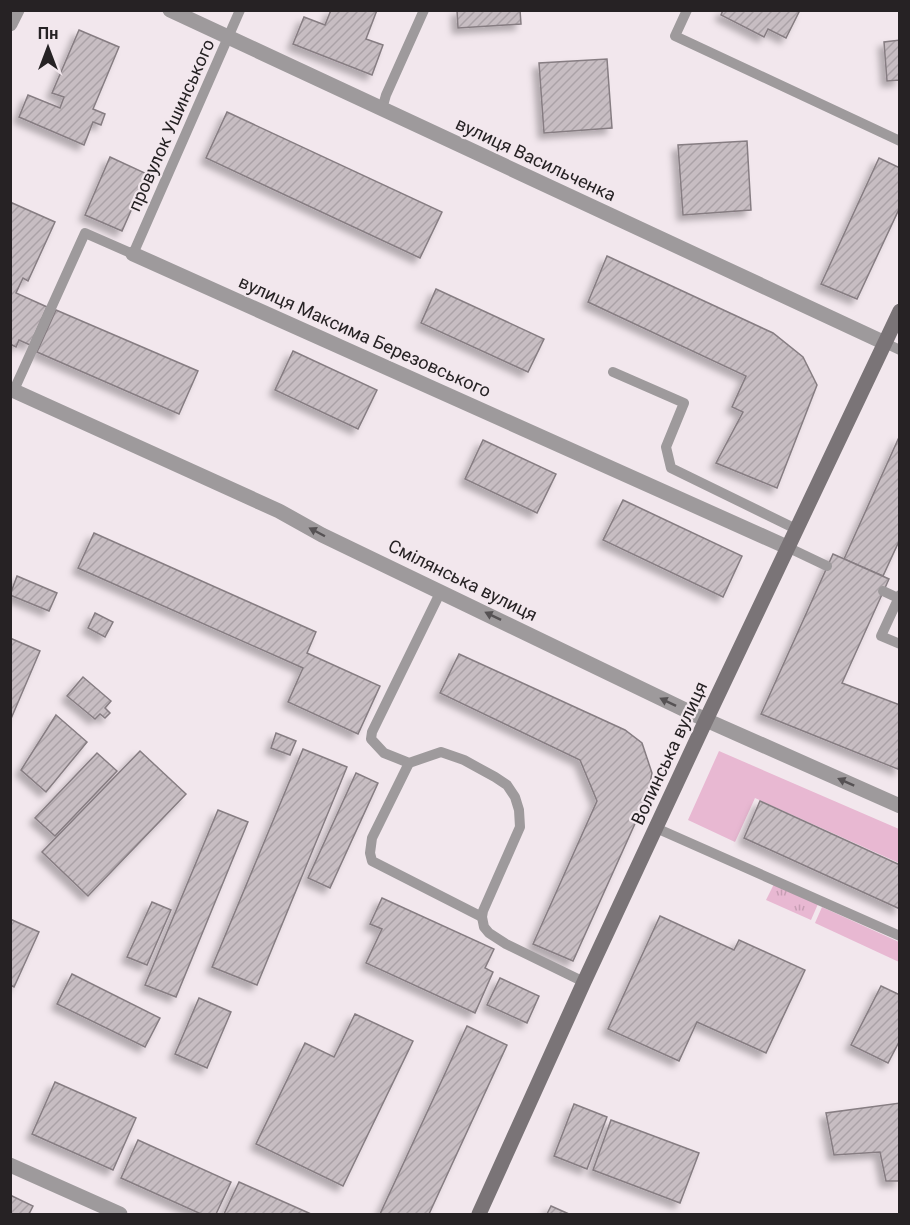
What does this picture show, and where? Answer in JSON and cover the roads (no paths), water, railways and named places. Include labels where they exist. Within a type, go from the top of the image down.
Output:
[{"type":"street","points":[[10,24],[17,10]]},
{"type":"street","name":"вулиця Васильченка","points":[[170,10],[885,343]]},
{"type":"street","name":"вулиця Максима Березовського","points":[[133,254],[787,547]]},
{"type":"street","name":"Волинська вулиця","points":[[479,1215],[706,720],[900,311]]},
{"type":"street","name":"Смілянська вулиця","points":[[12,389],[279,511],[322,535],[706,720],[900,806]]},
{"type":"street","points":[[10,1166],[120,1215]]},
{"type":"lane","name":"провулок Ушинського","points":[[133,254],[240,10]]},
{"type":"lane","points":[[382,109],[424,10]]},
{"type":"lane","points":[[687,10],[675,36],[900,141]]},
{"type":"lane","name":"вулиця Максима Березовського","points":[[12,389],[85,232],[133,254]]},
{"type":"lane","points":[[885,343],[900,350]]},
{"type":"lane","points":[[613,372],[684,403],[666,447],[671,468],[796,529]]},
{"type":"lane","points":[[787,547],[828,566]]},
{"type":"lane","points":[[441,591],[372,732],[371,739],[384,753],[409,763],[441,752],[464,760],[507,785],[515,797],[519,810],[520,827],[490,893],[482,917],[484,927],[506,944],[584,982]]},
{"type":"lane","points":[[883,591],[899,596],[881,636],[900,644]]},
{"type":"lane","points":[[409,763],[372,838],[370,853],[372,861],[482,917]]},
{"type":"lane","points":[[656,828],[900,936]]}]
